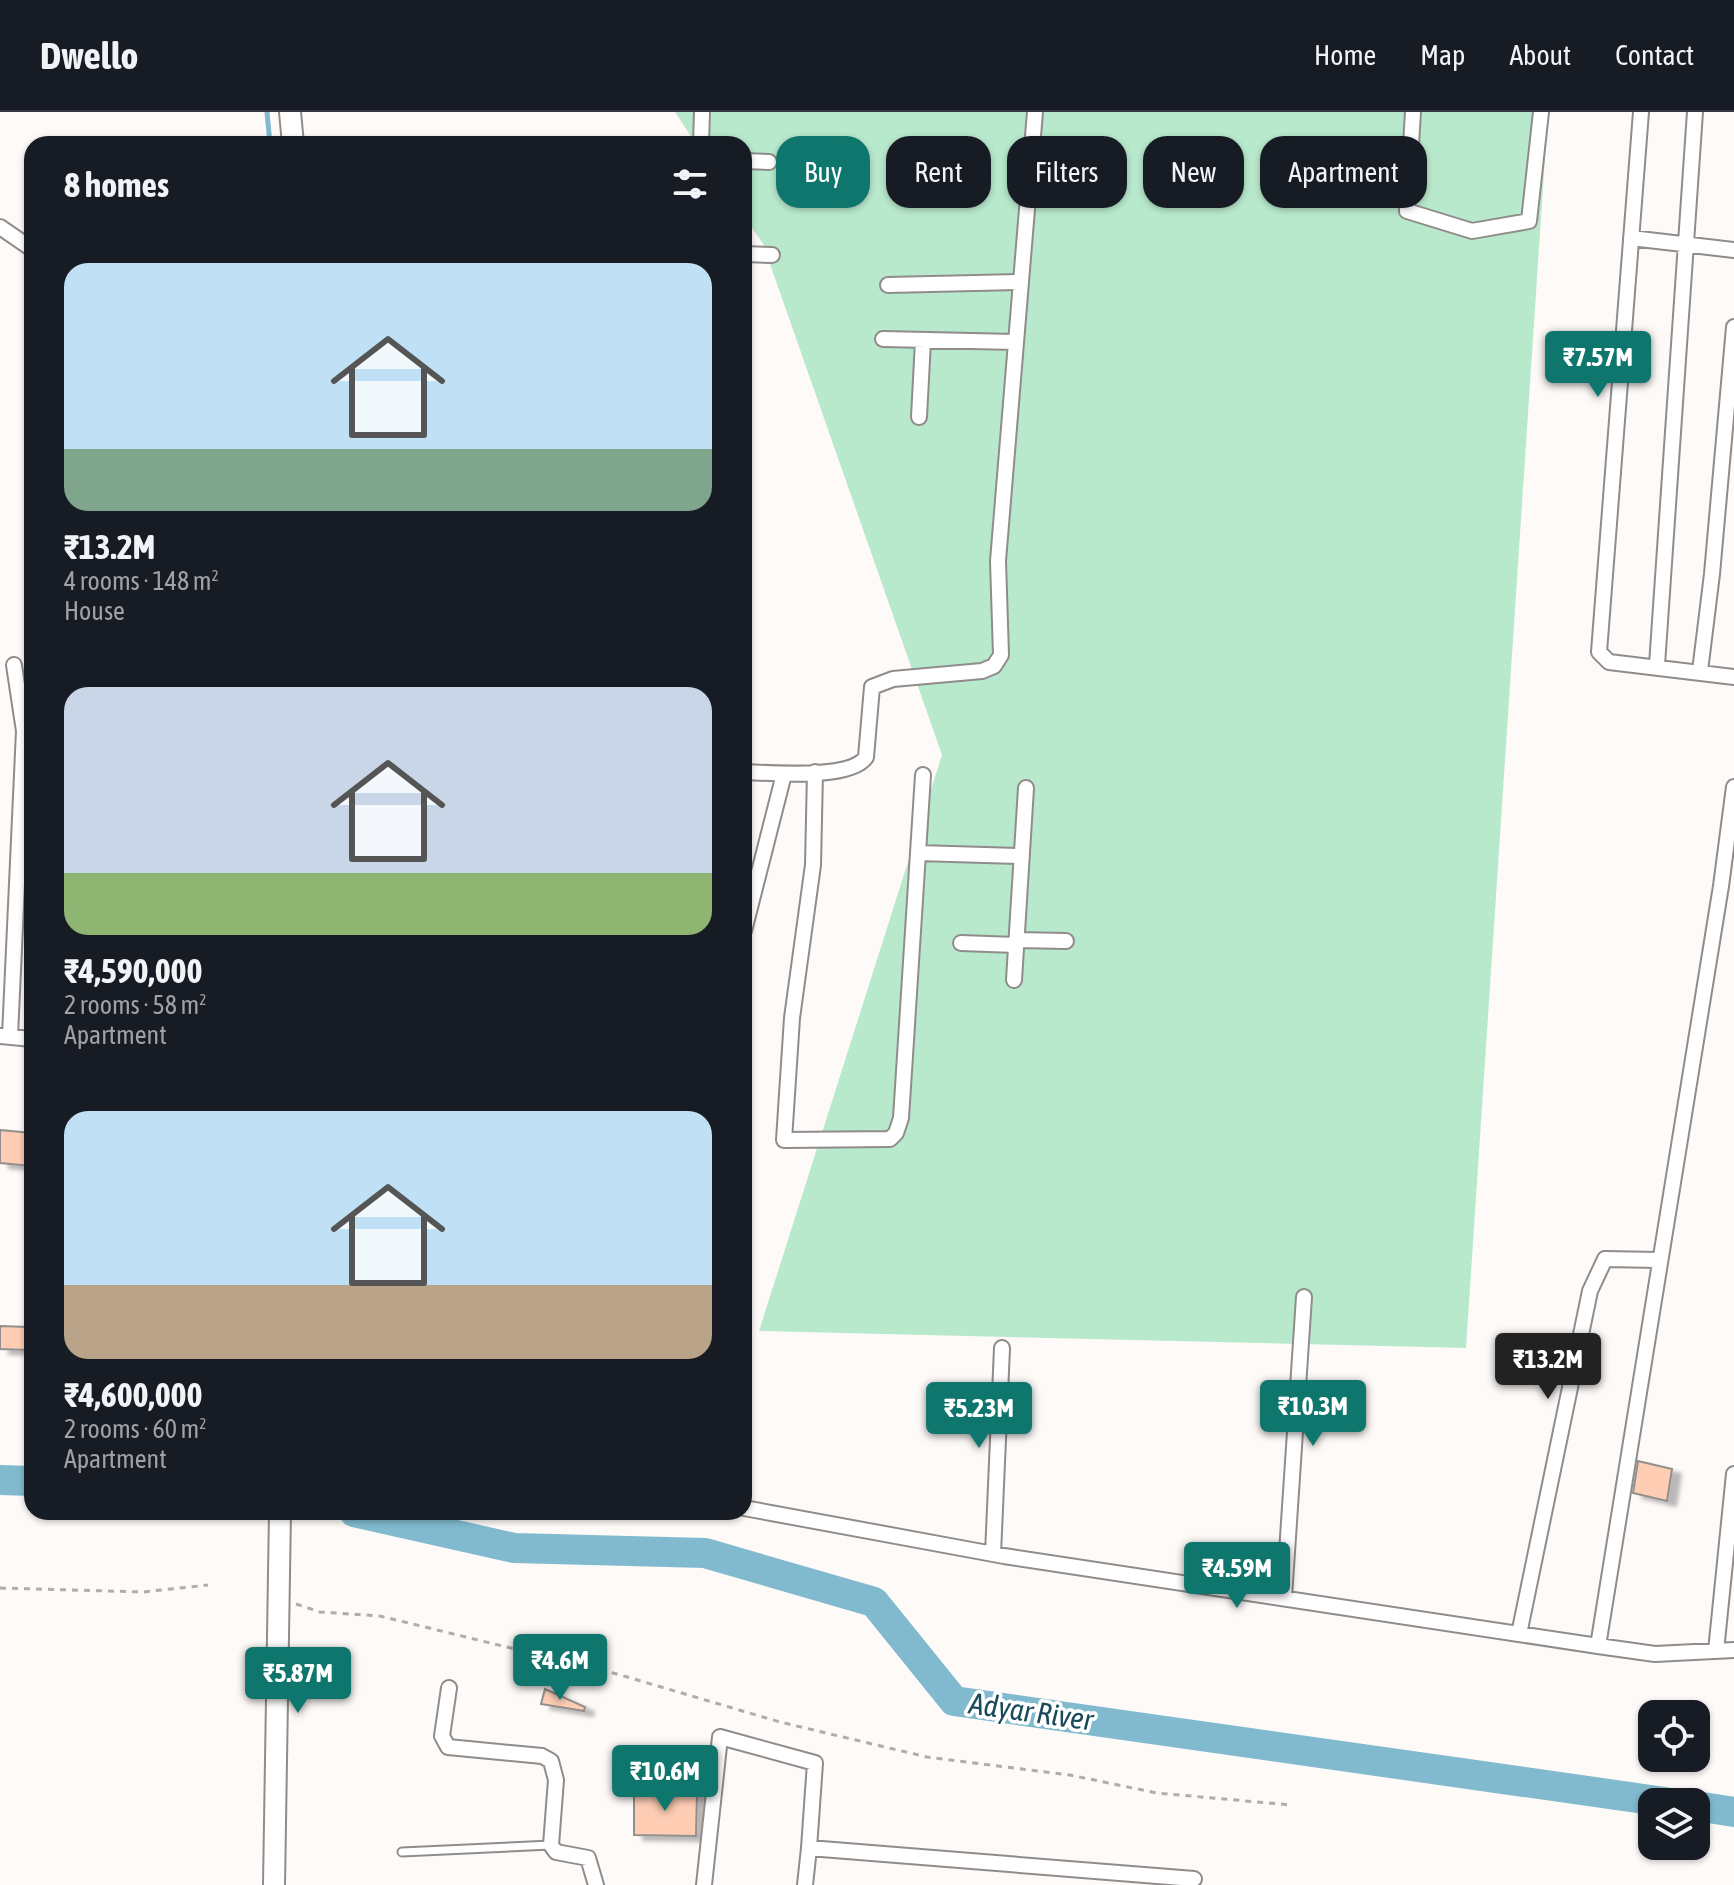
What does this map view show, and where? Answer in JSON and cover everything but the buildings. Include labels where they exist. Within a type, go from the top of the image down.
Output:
[{"type":"main road","points":[[290,112],[292,136]]},
{"type":"main road","points":[[274,1885],[280,1520]]},
{"type":"street","points":[[701,136],[702,112]]},
{"type":"street","points":[[752,772],[784,774],[846,770],[861,765],[866,757],[872,687],[893,679],[982,671],[994,666],[1001,655],[998,561],[1035,112]]},
{"type":"street","points":[[1413,112],[1407,211],[1472,231],[1529,221],[1541,112]]},
{"type":"street","points":[[1641,112],[1598,643],[1602,658],[1609,662],[1657,665],[1734,677]]},
{"type":"street","points":[[1657,665],[1695,112]]},
{"type":"street","points":[[752,161],[769,162]]},
{"type":"street","points":[[0,227],[24,244]]},
{"type":"street","points":[[1631,238],[1734,250]]},
{"type":"street","points":[[752,254],[772,255]]},
{"type":"street","points":[[888,285],[1020,282]]},
{"type":"street","points":[[1700,671],[1712,574],[1734,327]]},
{"type":"street","points":[[883,339],[1015,342]]},
{"type":"street","points":[[919,417],[923,341]]},
{"type":"street","points":[[5,1036],[24,731],[14,665]]},
{"type":"street","points":[[815,772],[813,865],[792,1018],[784,1140],[890,1139],[896,1133],[901,1118],[923,775]]},
{"type":"street","points":[[752,900],[784,774]]},
{"type":"street","points":[[1598,1646],[1659,1260],[1728,888],[1734,787]]},
{"type":"street","points":[[1014,980],[1026,788]]},
{"type":"street","points":[[918,853],[1022,856]]},
{"type":"street","points":[[961,943],[1066,941]]},
{"type":"street","points":[[1519,1634],[1590,1291],[1599,1266],[1605,1259],[1615,1257],[1659,1260]]},
{"type":"street","points":[[1284,1597],[1304,1297]]},
{"type":"street","points":[[993,1554],[1002,1348]]},
{"type":"street","points":[[1716,1651],[1734,1474]]},
{"type":"street","points":[[752,1509],[993,1554],[1598,1646],[1655,1654],[1734,1650]]},
{"type":"street","points":[[449,1688],[442,1736],[448,1747],[542,1756],[551,1761],[556,1780],[551,1845],[556,1852],[588,1858],[596,1885]]},
{"type":"street","points":[[704,1885],[720,1737],[815,1763],[805,1885]]},
{"type":"street","points":[[809,1848],[1194,1879]]},
{"type":"lane","points":[[402,1852],[551,1845]]},
{"type":"path","points":[[0,1588],[143,1592],[208,1585]]},
{"type":"path","points":[[278,1598],[320,1612],[380,1616],[617,1674],[780,1722],[927,1757],[1070,1775],[1157,1793],[1291,1805]]},
{"type":"green space","points":[[675,112],[1548,112],[1466,1348],[759,1331],[942,755],[763,244],[752,228],[752,136],[691,136]]},
{"type":"waterway","points":[[267,112],[269,136]]},
{"type":"waterway","name":"Adyar River","points":[[0,1480],[24,1481]]},
{"type":"waterway","name":"Adyar River","points":[[390,1520],[514,1548],[705,1553],[874,1602],[954,1701],[1638,1798]]},
{"type":"waterway","name":"Adyar River","points":[[1710,1808],[1734,1812]]}]
